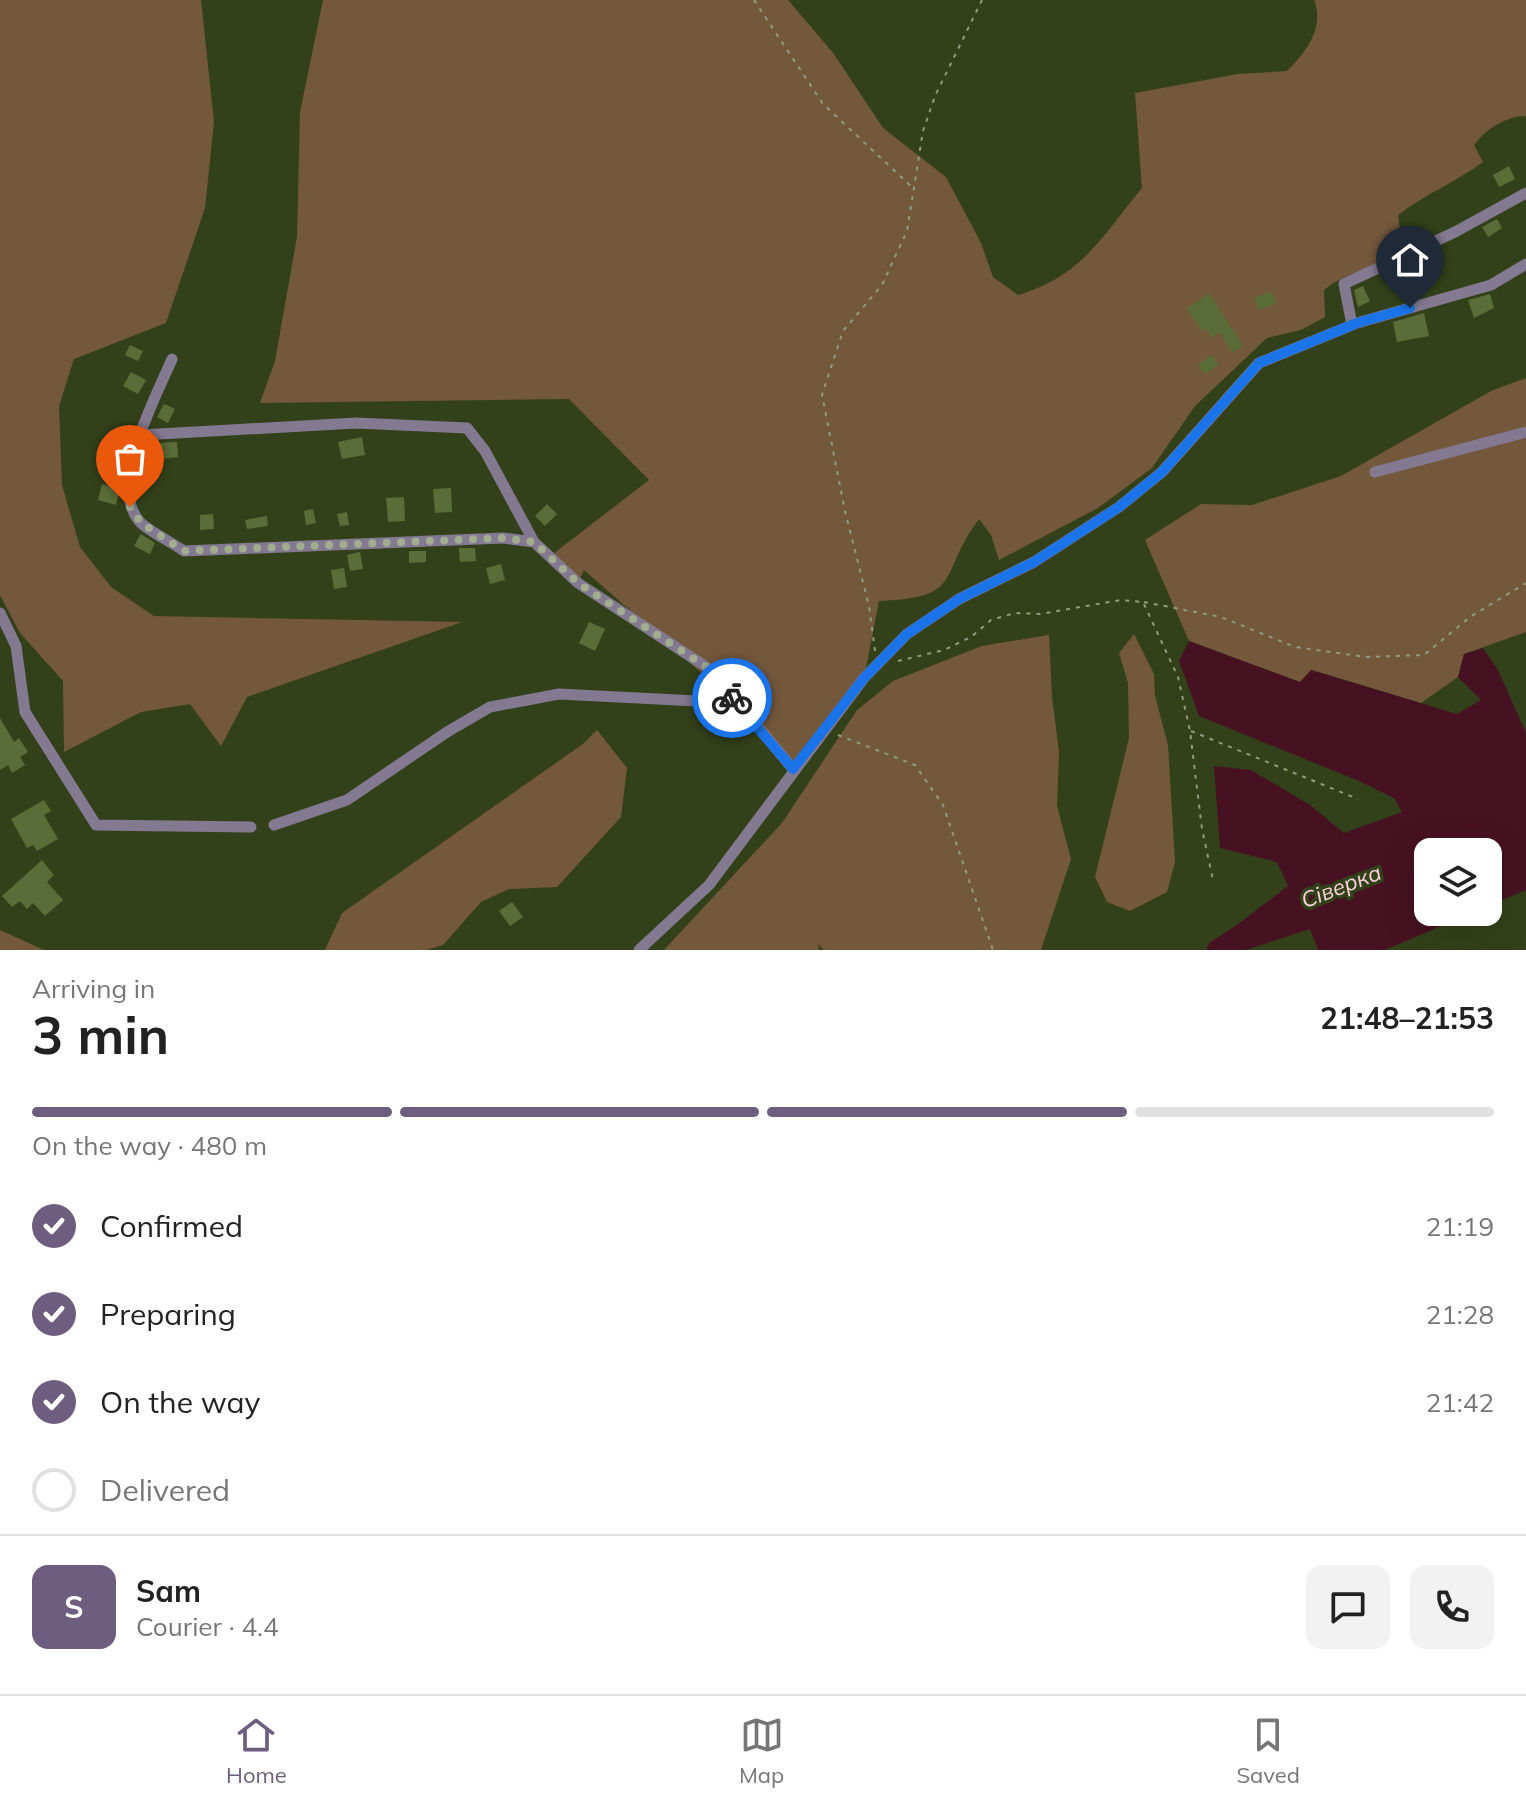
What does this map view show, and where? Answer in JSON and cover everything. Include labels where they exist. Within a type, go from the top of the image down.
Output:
[{"type":"street","points":[[1352,325],[1344,284],[1455,232],[1526,193]]},
{"type":"street","points":[[639,950],[709,885],[864,678],[907,634],[959,599],[1034,562],[1119,507],[1162,472],[1259,363],[1352,325],[1491,285],[1526,264]]},
{"type":"street","points":[[172,359],[141,435],[129,479],[130,507],[141,523],[184,551],[503,538],[534,542]]},
{"type":"street","points":[[141,435],[356,423],[467,428],[485,451],[534,542],[578,583],[711,670],[793,769]]},
{"type":"street","points":[[1375,472],[1526,432]]},
{"type":"street","points":[[0,613],[16,646],[25,712],[96,825],[251,827]]},
{"type":"street","points":[[274,825],[347,800],[490,707],[559,694],[736,703]]},
{"type":"path","points":[[754,0],[823,104],[913,187]]},
{"type":"path","points":[[982,0],[923,131],[907,231],[882,285],[843,331],[822,395],[845,511],[869,606],[877,667],[944,650],[971,637],[991,620],[1015,613],[1040,614],[1121,600],[1221,617],[1295,647],[1366,657],[1424,655],[1470,617],[1526,583]]},
{"type":"path","points":[[1143,602],[1178,677],[1190,731],[1202,829],[1213,880]]},
{"type":"path","points":[[826,730],[915,765],[943,805],[993,950]]},
{"type":"path","points":[[1190,731],[1358,799]]},
{"type":"shaded area","points":[[0,0],[201,0],[214,122],[205,208],[166,323],[74,359],[59,406],[62,485],[80,547],[111,587],[154,616],[462,622],[247,697],[221,746],[190,704],[141,712],[64,752],[63,681],[20,633],[0,595]]},
{"type":"shaded area","points":[[323,0],[788,0],[834,54],[883,128],[946,177],[981,243],[993,277],[1018,295],[1041,287],[1075,265],[1102,238],[1142,188],[1135,93],[1238,74],[1287,71],[1312,39],[1317,20],[1314,0],[1526,0],[1526,116],[1511,118],[1490,129],[1474,145],[1483,162],[1398,215],[1401,239],[1392,251],[1373,265],[1344,277],[1324,290],[1325,317],[1301,330],[1267,338],[1195,406],[1152,468],[1098,508],[999,560],[991,535],[979,519],[938,589],[907,599],[879,601],[864,678],[793,769],[736,703],[584,570],[578,583],[549,557],[649,480],[569,399],[260,403],[275,361],[297,237],[300,112]]},
{"type":"shaded area","points":[[1526,378],[1526,632],[1464,654],[1458,677],[1421,703],[1312,670],[1300,682],[1189,641],[1145,540],[1201,504],[1252,505],[1341,476],[1493,390]]},
{"type":"shaded area","points":[[1134,634],[1154,674],[1155,696],[1168,745],[1175,862],[1167,892],[1130,911],[1107,902],[1095,877],[1129,738],[1128,683],[1119,653]]},
{"type":"shaded area","points":[[1049,635],[1059,752],[1057,806],[1071,859],[1041,950],[824,950],[818,944],[819,950],[664,950],[782,823],[857,710],[893,681],[982,646]]},
{"type":"shaded area","points":[[597,730],[627,768],[621,817],[557,887],[509,889],[481,902],[443,945],[426,950],[325,950],[342,913],[583,744]]},
{"type":"shaded area","points":[[0,930],[44,950],[0,950]]},
{"type":"water","points":[[1189,641],[1300,682],[1311,670],[1457,714],[1481,700],[1458,677],[1464,654],[1483,648],[1498,670],[1526,733],[1526,890],[1502,900],[1502,838],[1414,838],[1414,926],[1441,926],[1385,950],[1318,950],[1310,929],[1246,950],[1234,950],[1226,933],[1288,886],[1277,862],[1220,848],[1214,766],[1251,770],[1310,805],[1344,833],[1402,812],[1394,798],[1359,781],[1199,716],[1179,661]]},
{"type":"building","points":[[1509,166],[1515,179],[1499,187],[1493,175]]},
{"type":"building","points":[[1497,219],[1502,228],[1488,237],[1482,227]]},
{"type":"building","points":[[1434,265],[1439,277],[1426,282],[1421,270]]},
{"type":"building","points":[[1363,286],[1370,301],[1358,307],[1354,290]]},
{"type":"building","points":[[1271,291],[1276,303],[1259,310],[1254,299]]},
{"type":"building","points":[[1209,293],[1243,346],[1232,353],[1220,332],[1212,337],[1206,329],[1202,331],[1187,309]]},
{"type":"building","points":[[1490,294],[1494,308],[1474,318],[1468,300]]},
{"type":"building","points":[[1424,313],[1429,336],[1397,342],[1393,322]]},
{"type":"building","points":[[130,345],[143,351],[138,361],[125,355]]},
{"type":"building","points":[[1212,355],[1219,365],[1205,374],[1198,365]]},
{"type":"building","points":[[131,372],[146,380],[138,394],[123,386]]},
{"type":"building","points":[[164,404],[175,409],[168,423],[157,417]]},
{"type":"building","points":[[362,437],[365,455],[342,459],[338,442]]},
{"type":"building","points":[[177,442],[178,457],[162,459],[156,443]]},
{"type":"building","points":[[105,458],[117,462],[112,478],[100,474]]},
{"type":"building","points":[[102,484],[120,489],[116,505],[98,500]]},
{"type":"building","points":[[451,488],[452,512],[435,513],[433,489]]},
{"type":"building","points":[[404,497],[405,521],[388,522],[386,498]]},
{"type":"building","points":[[547,504],[557,514],[545,526],[535,516]]},
{"type":"building","points":[[313,509],[316,523],[306,525],[304,511]]},
{"type":"building","points":[[347,512],[349,525],[340,526],[337,514]]},
{"type":"building","points":[[213,514],[214,529],[200,530],[200,515]]},
{"type":"building","points":[[267,516],[268,526],[247,529],[245,520]]},
{"type":"building","points":[[141,534],[155,543],[150,554],[134,546]]},
{"type":"building","points":[[459,548],[475,548],[476,561],[460,562]]},
{"type":"building","points":[[409,551],[426,551],[426,562],[409,563]]},
{"type":"building","points":[[360,552],[363,569],[350,571],[347,555]]},
{"type":"building","points":[[501,564],[505,580],[490,584],[486,568]]},
{"type":"building","points":[[344,568],[347,587],[334,589],[331,570]]},
{"type":"building","points":[[589,622],[605,629],[595,651],[579,643]]},
{"type":"building","points":[[0,718],[14,742],[19,738],[28,752],[20,757],[25,765],[12,773],[8,765],[0,770]]},
{"type":"building","points":[[44,800],[51,811],[44,815],[58,839],[37,851],[33,845],[27,848],[11,819]]},
{"type":"building","points":[[42,860],[54,875],[47,882],[63,900],[45,916],[33,903],[27,909],[20,901],[12,907],[2,896]]},
{"type":"building","points":[[512,902],[523,917],[510,926],[499,911]]},
{"type":"waterway","name":"Сіверка","points":[[1218,950],[1255,927]]},
{"type":"way so far","points":[[130,507],[141,523],[184,551],[455,539],[503,538],[534,542],[578,583],[711,670],[732,698]]},
{"type":"route","points":[[732,698],[793,769],[864,678],[907,634],[959,599],[1034,562],[1119,507],[1162,472],[1259,363],[1357,323],[1410,308]]}]
